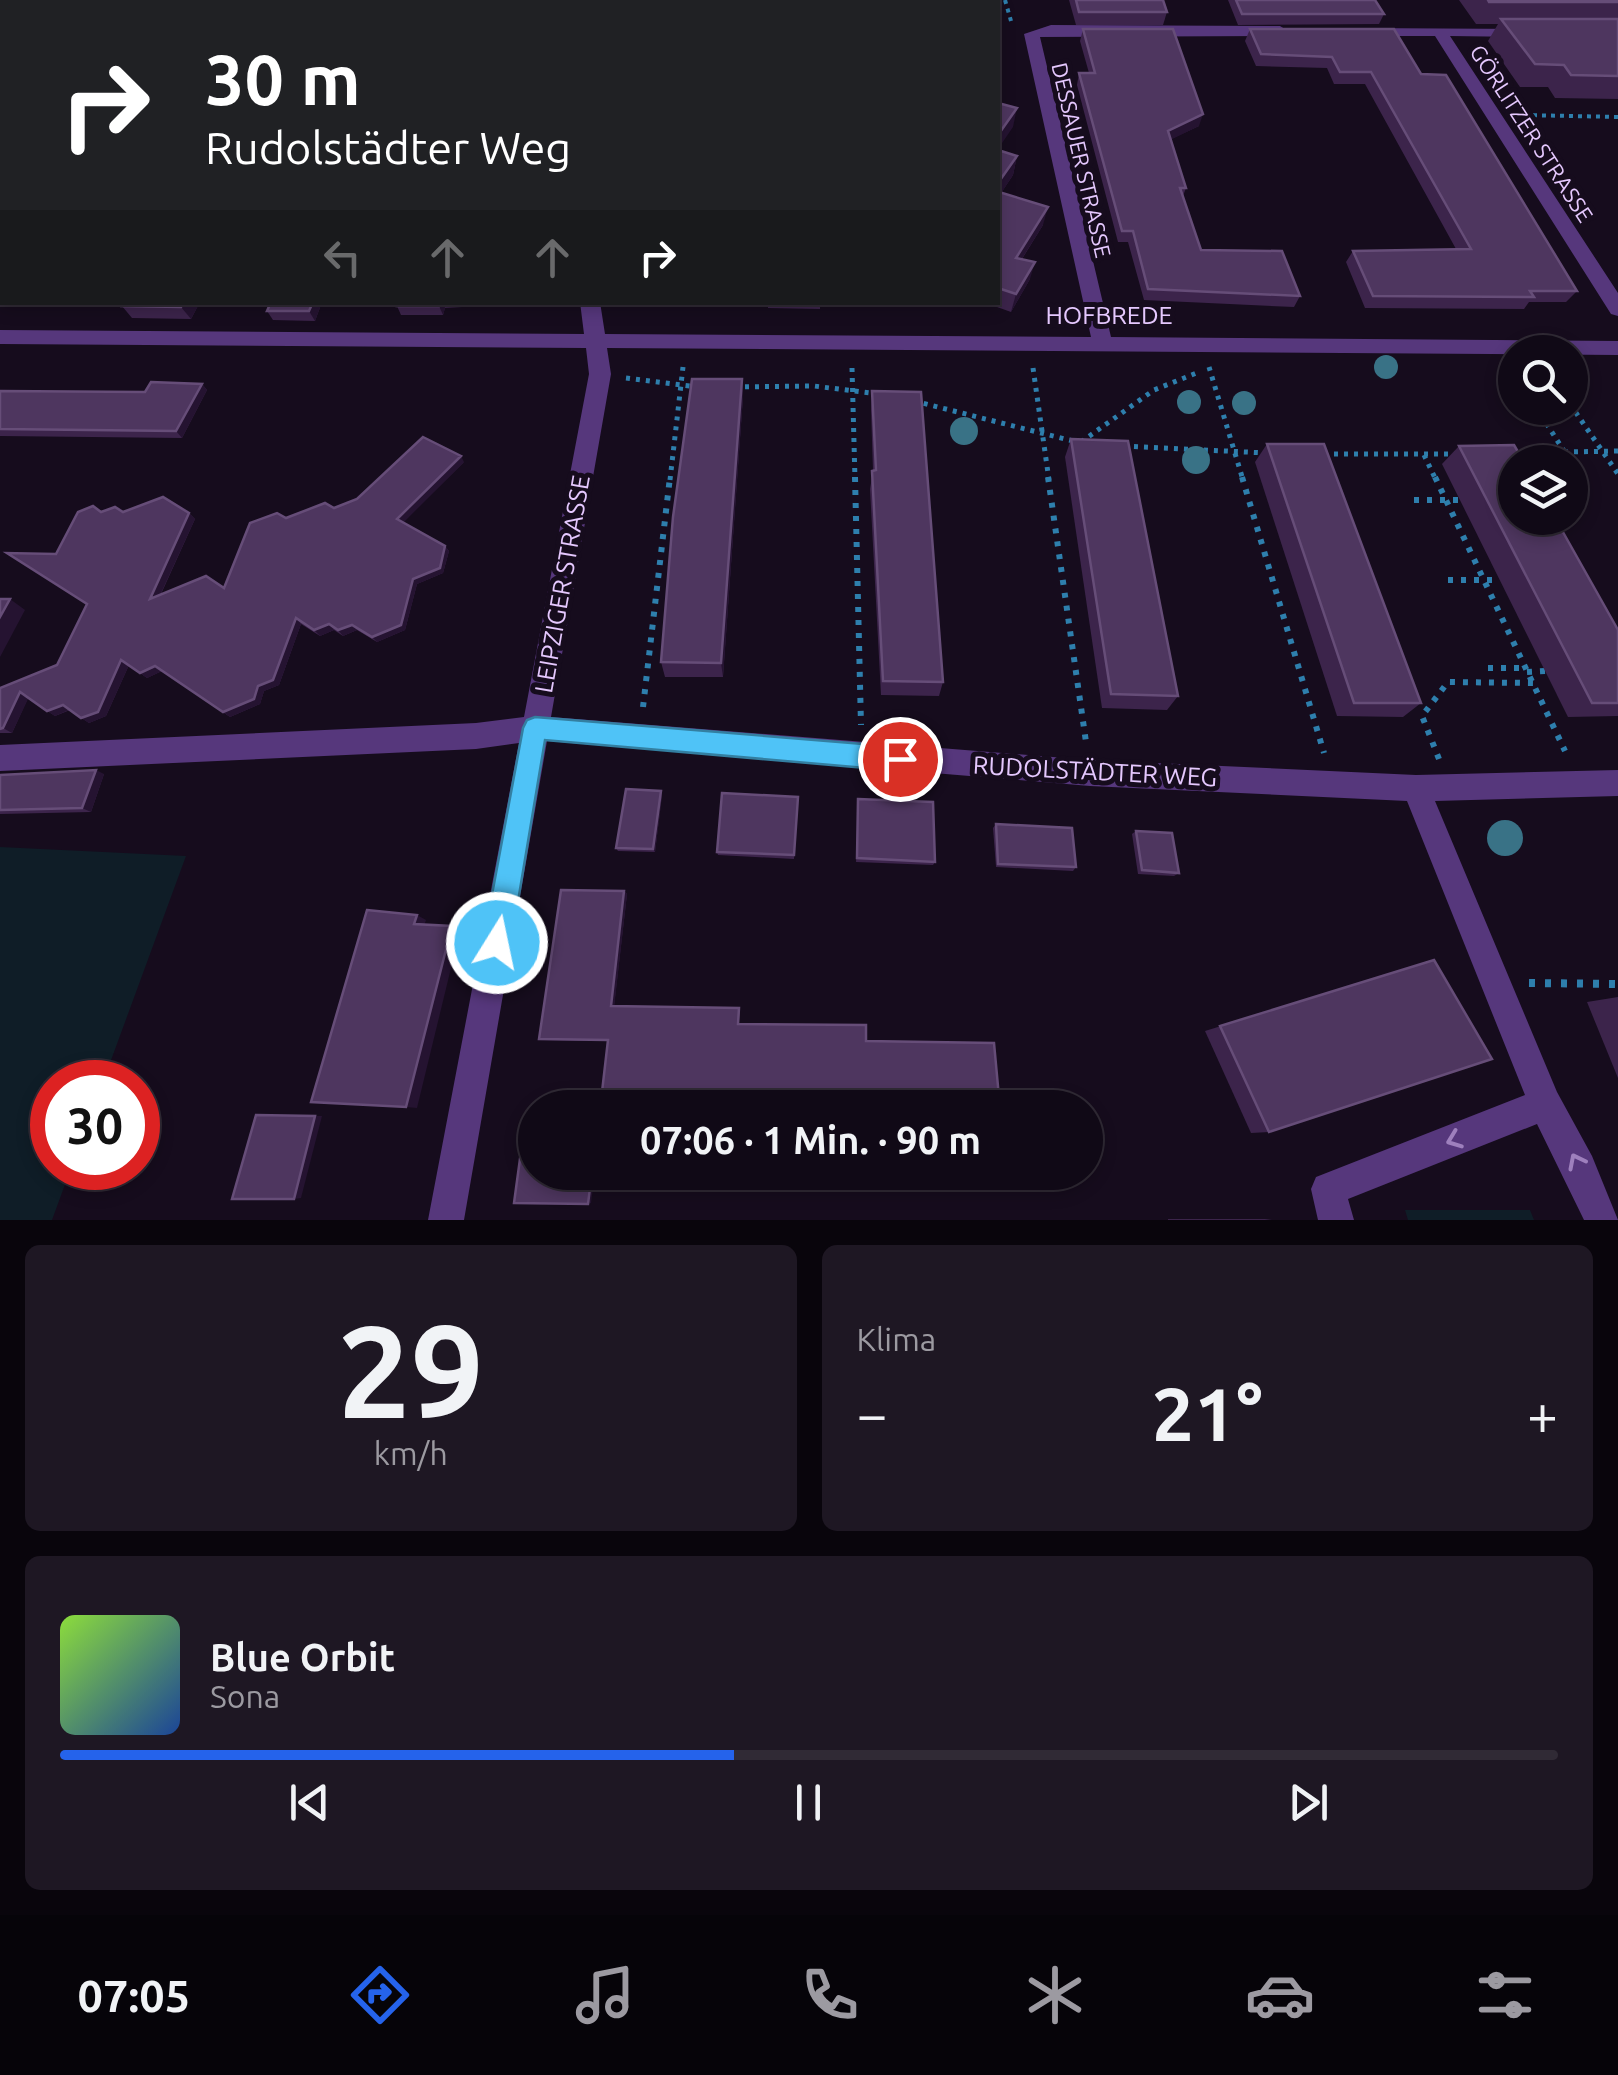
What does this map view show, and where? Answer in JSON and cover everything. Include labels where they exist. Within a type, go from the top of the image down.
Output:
[{"type":"street","name":"DESSAUER STRASSE","points":[[1102,342],[1032,34],[1050,30],[1304,31]]},
{"type":"street","points":[[1343,31],[1539,32]]},
{"type":"street","name":"GÖRLITZER STRASSE","points":[[1440,32],[1618,309]]},
{"type":"street","name":"LEIPZIGER STRASSE","points":[[446,1220],[600,374],[590,305]]},
{"type":"street","name":"HOFBREDE","points":[[0,337],[1618,348]]},
{"type":"street","name":"RUDOLSTÄDTER WEG","points":[[0,758],[476,736],[535,728],[1090,773],[1416,788],[1618,783]]},
{"type":"street","points":[[1416,788],[1545,1104],[1580,1168],[1602,1220]]},
{"type":"street","points":[[1336,1220],[1328,1189],[1545,1104]]},
{"type":"path","points":[[1493,114],[1618,117]]},
{"type":"path","points":[[1201,343],[1334,783]]},
{"type":"path","points":[[1080,443],[1154,390],[1209,368]]},
{"type":"path","points":[[639,738],[682,372]]},
{"type":"path","points":[[852,372],[862,756]]},
{"type":"path","points":[[1033,372],[1090,773]]},
{"type":"path","points":[[600,374],[700,387]]},
{"type":"path","points":[[719,387],[814,386],[892,395]]},
{"type":"path","points":[[911,400],[1080,443],[1099,444]]},
{"type":"path","points":[[1585,425],[1618,474]]},
{"type":"path","points":[[1118,445],[1270,453]]},
{"type":"path","points":[[1588,452],[1618,451]]},
{"type":"path","points":[[1308,454],[1459,454]]},
{"type":"path","points":[[1424,455],[1581,784]]},
{"type":"path","points":[[1414,500],[1459,500]]},
{"type":"path","points":[[1448,580],[1500,580]]},
{"type":"path","points":[[1488,668],[1545,672]]},
{"type":"path","points":[[1449,786],[1422,716],[1448,682],[1533,683]]},
{"type":"path","points":[[1496,983],[1618,984]]},
{"type":"shaded area","points":[[0,847],[186,856],[111,1060],[30,1060],[30,1190],[63,1190],[52,1220],[0,1220]]},
{"type":"shaded area","points":[[1405,1210],[1530,1210],[1534,1220],[1408,1220]]},
{"type":"building","points":[[1076,0],[1163,0],[1167,12],[1079,12]]},
{"type":"building","points":[[1236,0],[1375,0],[1384,14],[1242,14]]},
{"type":"building","points":[[1618,0],[1618,2],[1489,2]]},
{"type":"building","points":[[1501,19],[1618,19],[1618,76],[1571,75],[1564,65],[1535,64]]},
{"type":"building","points":[[1083,29],[1173,29],[1203,114],[1168,131],[1186,188],[1180,188],[1201,250],[1282,251],[1300,296],[1148,289],[1133,231],[1122,231],[1079,73],[1095,73]]},
{"type":"building","points":[[1250,29],[1394,29],[1421,74],[1446,75],[1577,291],[1530,291],[1534,297],[1373,296],[1353,251],[1471,249],[1371,72],[1340,72],[1332,57],[1261,54]]},
{"type":"building","points":[[1000,104],[1017,108],[1000,132]]},
{"type":"building","points":[[1000,151],[1017,156],[1000,180]]},
{"type":"building","points":[[1000,192],[1048,207],[1016,258],[1035,262],[1016,294],[1000,289]]},
{"type":"building","points":[[122,305],[182,305],[181,307]]},
{"type":"building","points":[[270,305],[312,305],[309,311],[267,311]]},
{"type":"building","points":[[692,379],[742,379],[721,663],[661,662],[673,517]]},
{"type":"building","points":[[151,382],[202,384],[176,431],[0,429],[0,391],[145,392]]},
{"type":"building","points":[[872,391],[921,392],[943,682],[883,681],[872,471],[876,470]]},
{"type":"building","points":[[423,437],[461,456],[397,519],[445,546],[440,568],[413,579],[401,625],[372,637],[352,625],[338,630],[329,624],[314,630],[296,618],[273,680],[258,686],[254,699],[223,712],[155,666],[140,673],[121,660],[98,712],[81,718],[63,705],[47,711],[20,692],[0,729],[0,688],[57,665],[87,604],[7,553],[56,554],[78,512],[93,506],[101,512],[115,507],[123,512],[163,497],[189,513],[150,599],[206,576],[224,588],[250,523],[277,513],[286,518],[325,503],[334,508],[357,499]]},
{"type":"building","points":[[1071,439],[1128,441],[1178,696],[1111,694]]},
{"type":"building","points":[[1267,444],[1324,444],[1421,703],[1354,703]]},
{"type":"building","points":[[1498,445],[1498,521],[1459,446]]},
{"type":"building","points":[[1505,535],[1565,535],[1618,630],[1618,703],[1592,703]]},
{"type":"building","points":[[0,599],[10,599],[0,617]]},
{"type":"building","points":[[96,770],[82,808],[0,810],[0,775]]},
{"type":"building","points":[[626,789],[661,791],[653,849],[616,848]]},
{"type":"building","points":[[722,793],[798,797],[794,855],[717,852]]},
{"type":"building","points":[[858,799],[933,802],[935,862],[857,858]]},
{"type":"building","points":[[996,824],[1072,828],[1076,867],[998,864]]},
{"type":"building","points":[[1136,831],[1172,833],[1179,873],[1142,870]]},
{"type":"building","points":[[561,890],[624,891],[611,1006],[739,1008],[738,1024],[866,1025],[866,1041],[994,1043],[998,1090],[602,1090],[608,1040],[539,1039]]},
{"type":"building","points":[[367,910],[417,915],[414,924],[452,926],[406,1107],[311,1102]]},
{"type":"building","points":[[1434,960],[1492,1059],[1269,1132],[1220,1026]]},
{"type":"building","points":[[256,1115],[315,1116],[294,1199],[232,1199]]},
{"type":"building","points":[[518,1174],[518,1190],[590,1190],[588,1204],[514,1203]]},
{"type":"route","points":[[497,943],[535,728],[900,759]]}]
